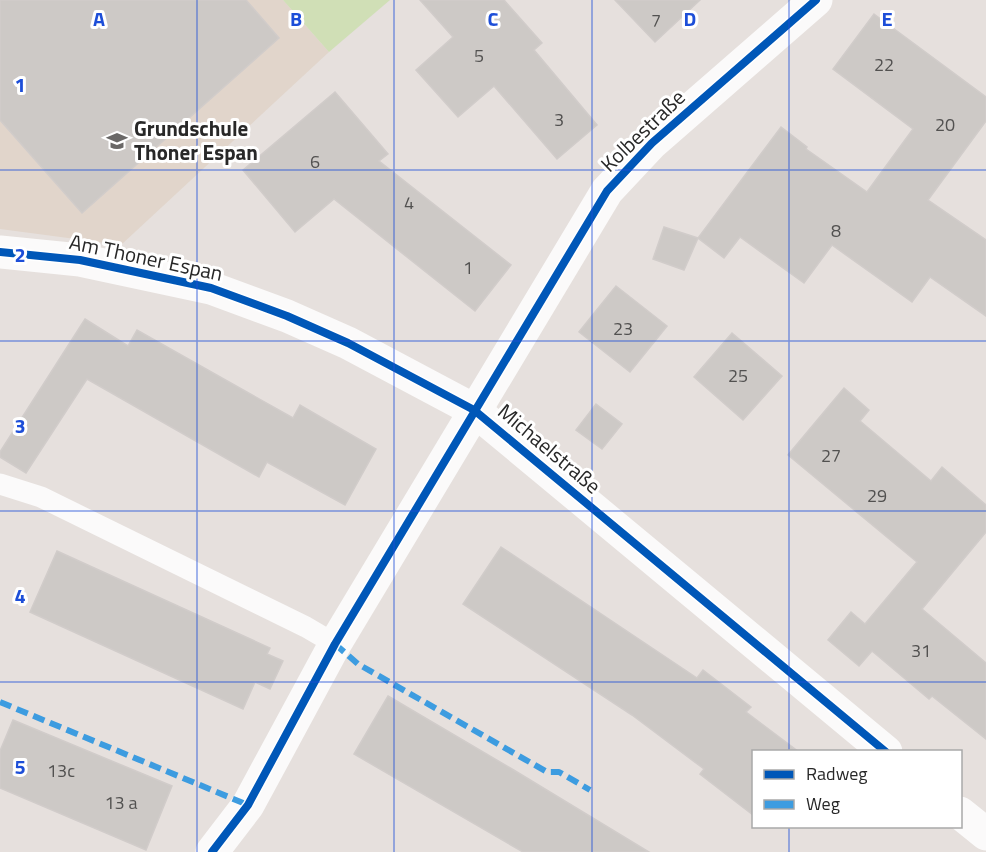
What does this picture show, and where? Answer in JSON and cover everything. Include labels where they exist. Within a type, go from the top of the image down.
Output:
[{"type":"street","name":"Kolbestraße","points":[[474,410],[607,191],[652,143],[816,0]]},
{"type":"street","name":"Am Thoner Espan","points":[[0,252],[80,260],[211,288],[287,316],[348,343],[474,410]]},
{"type":"street","name":"Michaelstraße","points":[[212,852],[248,805],[335,644],[474,410],[884,750]]},
{"type":"street","points":[[962,815],[986,834]]},
{"type":"lane","points":[[0,484],[41,497],[306,627],[335,644]]},
{"type":"shaded area","name":"Grundschule Thoner Espan","points":[[0,0],[283,0],[329,52],[121,245],[0,229]]},
{"type":"green space","points":[[283,0],[390,0],[329,52]]},
{"type":"building","name":"Grundschule Thoner Espan","points":[[0,0],[246,0],[279,38],[82,213],[0,120]]},
{"type":"building","points":[[420,0],[504,0],[542,43],[534,50],[597,125],[557,159],[494,86],[458,117],[416,70],[453,37]]},
{"type":"building","points":[[615,0],[700,0],[655,42]]},
{"type":"building","points":[[874,14],[986,97],[986,121],[928,200],[986,240],[986,316],[930,277],[912,302],[832,245],[804,283],[740,237],[724,258],[698,238],[781,127],[807,147],[806,149],[867,192],[913,129],[833,69]]},
{"type":"building","points":[[335,92],[388,154],[379,161],[511,265],[475,311],[334,199],[295,232],[243,170]]},
{"type":"building","points":[[664,227],[698,238],[684,270],[653,259]]},
{"type":"building","points":[[616,286],[667,326],[630,372],[579,332]]},
{"type":"building","points":[[85,319],[128,346],[137,330],[293,418],[300,405],[376,449],[345,505],[267,462],[259,477],[87,379],[26,473],[0,457],[0,452]]},
{"type":"building","points":[[732,333],[782,376],[743,420],[694,377]]},
{"type":"building","points":[[844,388],[869,410],[860,421],[931,481],[942,467],[986,505],[986,532],[922,609],[986,663],[986,739],[932,696],[929,699],[872,651],[859,666],[828,640],[851,612],[865,624],[917,562],[788,455]]},
{"type":"building","points":[[596,404],[622,424],[602,449],[576,430]]},
{"type":"building","points":[[501,547],[697,678],[703,670],[751,707],[746,712],[796,750],[752,750],[752,814],[700,774],[704,769],[632,715],[463,604]]},
{"type":"building","points":[[57,551],[270,648],[267,654],[283,661],[270,689],[255,682],[243,709],[30,612]]},
{"type":"building","points":[[388,696],[649,852],[523,852],[354,754]]},
{"type":"building","points":[[13,720],[172,786],[146,850],[0,788],[0,751]]},
{"type":"marked path","points":[[335,644],[358,664],[547,772],[559,772],[590,790]]},
{"type":"marked path","points":[[0,702],[248,805]]},
{"type":"cycle path","points":[[212,852],[248,805],[335,644],[607,191],[652,143],[816,0]]},
{"type":"cycle path","points":[[0,252],[80,260],[211,288],[287,316],[348,343],[474,410],[884,750]]},
{"type":"place","name":"Grundschule Thoner Espan","points":[[117,141]]}]
